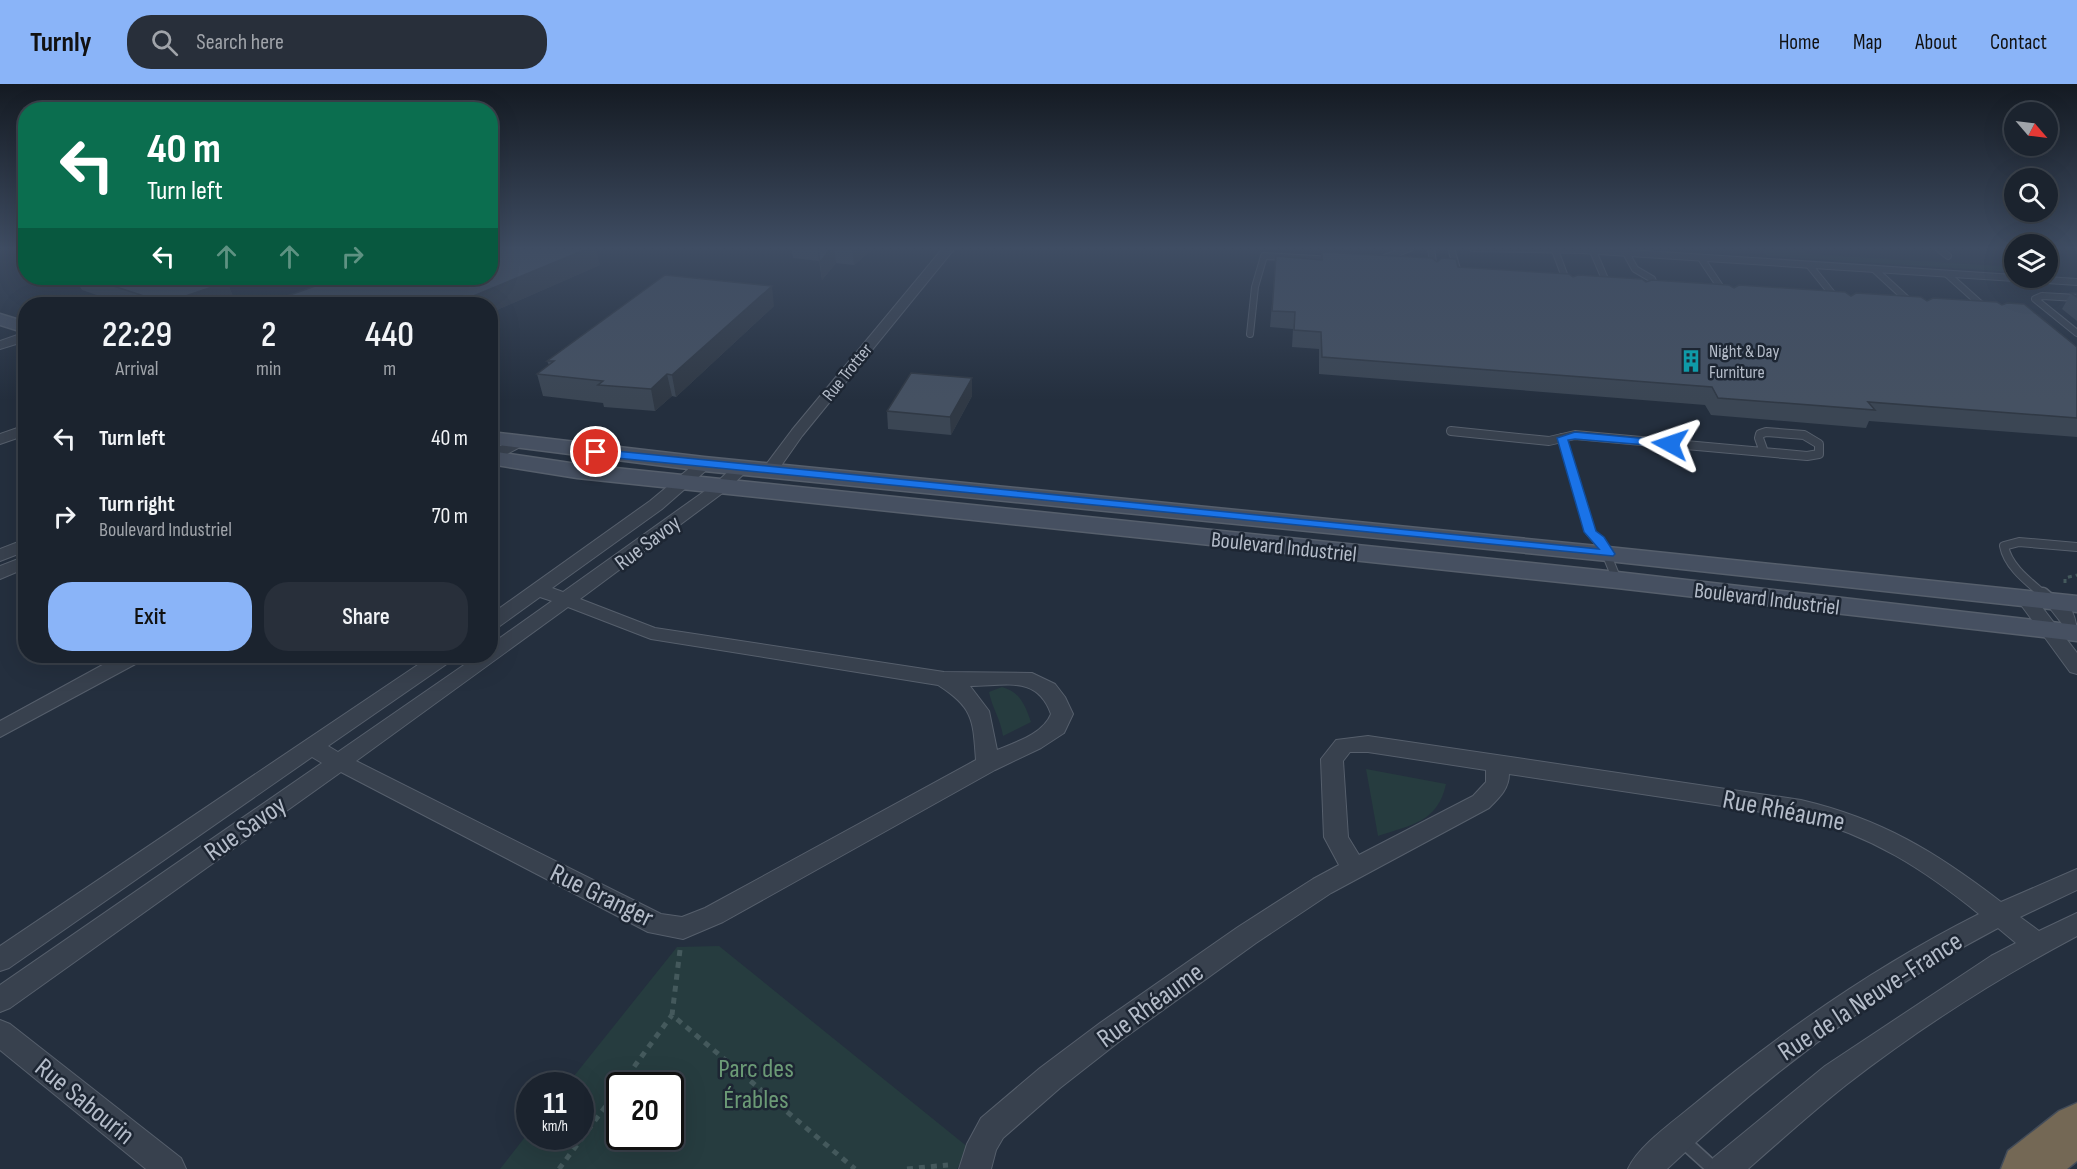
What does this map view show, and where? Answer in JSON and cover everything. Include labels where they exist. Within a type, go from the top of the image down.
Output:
[{"type":"highway","points":[[2027,1169],[2077,1128]]},
{"type":"street","name":"Rue Trotter","points":[[770,470],[908,299]]},
{"type":"street","points":[[0,301],[18,319]]},
{"type":"street","points":[[0,319],[18,324]]},
{"type":"street","points":[[0,334],[18,328]]},
{"type":"street","points":[[0,345],[18,331]]},
{"type":"street","points":[[0,430],[18,423]]},
{"type":"street","points":[[0,439],[18,432]]},
{"type":"street","name":"Boulevard Industriel","points":[[498,439],[704,464],[1608,554],[2028,592],[2067,599]]},
{"type":"street","points":[[498,454],[518,442]]},
{"type":"street","name":"Boulevard Industriel","points":[[498,459],[577,471],[1617,580],[2049,630],[2077,631]]},
{"type":"street","name":"Rue Savoy","points":[[498,619],[656,505],[704,464]]},
{"type":"street","name":"Rue Savoy","points":[[498,649],[568,601],[722,486],[742,467]]},
{"type":"street","name":"Rue Granger","points":[[310,747],[657,924],[683,928],[714,915],[987,764],[1033,743],[1056,728],[1062,714],[1056,696],[1044,683],[1032,680],[944,680],[651,633],[540,590]]},
{"type":"street","points":[[2028,592],[2049,630],[2077,667]]},
{"type":"street","points":[[2067,599],[2077,631]]},
{"type":"street","points":[[0,730],[121,663]]},
{"type":"street","name":"Rue Savoy","points":[[0,960],[434,663]]},
{"type":"street","name":"Rue Savoy","points":[[0,1000],[479,663]]},
{"type":"street","name":"Rue Granger","points":[[944,680],[968,695],[976,708],[985,730],[987,764]]},
{"type":"street","name":"Rue Rhéaume","points":[[1354,869],[1336,837],[1332,759],[1344,745],[1368,744],[1798,808],[1833,816],[1882,834],[1913,852],[2036,944]]},
{"type":"street","name":"Rue Rhéaume","points":[[975,1165],[982,1144],[992,1128],[1050,1078],[1247,935],[1322,886],[1413,840],[1481,802],[1496,787],[1500,778],[1496,764]]},
{"type":"street","name":"Rue de la Neuve-France","points":[[1644,1169],[1713,1105],[1850,1003],[1999,915],[2077,879]]},
{"type":"street","name":"Rue de la Neuve-France","points":[[1724,1169],[1835,1076],[2000,964],[2077,924]]},
{"type":"street","name":"Rue Sabourin","points":[[0,1033],[170,1169]]},
{"type":"lane","points":[[1250,334],[1254,299]]},
{"type":"lane","points":[[1837,299],[1844,307]]},
{"type":"lane","points":[[1906,299],[1920,312]]},
{"type":"lane","points":[[1975,299],[1994,316]]},
{"type":"lane","points":[[2036,299],[2077,333]]},
{"type":"lane","points":[[1451,431],[1549,441],[1575,435],[1807,456],[1819,454],[1819,444],[1804,435],[1760,434],[1759,443],[1764,452]]},
{"type":"lane","points":[[1562,438],[1590,532],[1600,540],[1608,554],[1617,580]]},
{"type":"lane","points":[[2028,592],[2004,552],[2006,544],[2019,542],[2077,547]]},
{"type":"lane","points":[[1678,1136],[1714,1169]]},
{"type":"path","points":[[2067,599],[2065,578],[2077,575]]},
{"type":"path","points":[[631,1072],[672,1015],[683,928]]},
{"type":"path","points":[[672,1015],[855,1169]]},
{"type":"path","points":[[560,1169],[606,1106]]},
{"type":"path","points":[[907,1169],[975,1165]]},
{"type":"green space","points":[[1002,687],[1018,696],[1031,722],[1003,736],[989,692]]},
{"type":"green space","points":[[1366,769],[1446,784],[1437,807],[1430,814],[1412,825],[1378,836]]},
{"type":"green space","name":"Parc des Érables","points":[[719,946],[969,1148],[957,1169],[500,1169],[516,1149],[594,1150],[594,1072],[577,1072],[677,947]]},
{"type":"building","points":[[633,299],[758,299],[672,375],[667,374],[651,389],[598,385],[603,381],[537,374],[554,361],[547,361]]},
{"type":"building","name":"Night & Day Furniture","points":[[1273,299],[1923,299],[1927,301],[1943,299],[1997,302],[2002,305],[2024,304],[2077,347],[2077,418],[1868,402],[1875,410],[1718,398],[1712,387],[1322,357],[1321,332],[1294,330],[1295,312],[1272,311]]},
{"type":"building","points":[[911,373],[972,378],[950,417],[887,411]]},
{"type":"place","name":"Night & Day Furniture","points":[[1691,361]]},
{"type":"route","points":[[596,452],[1608,554],[1600,540],[1590,532],[1562,438],[1575,435],[1670,444]]}]
